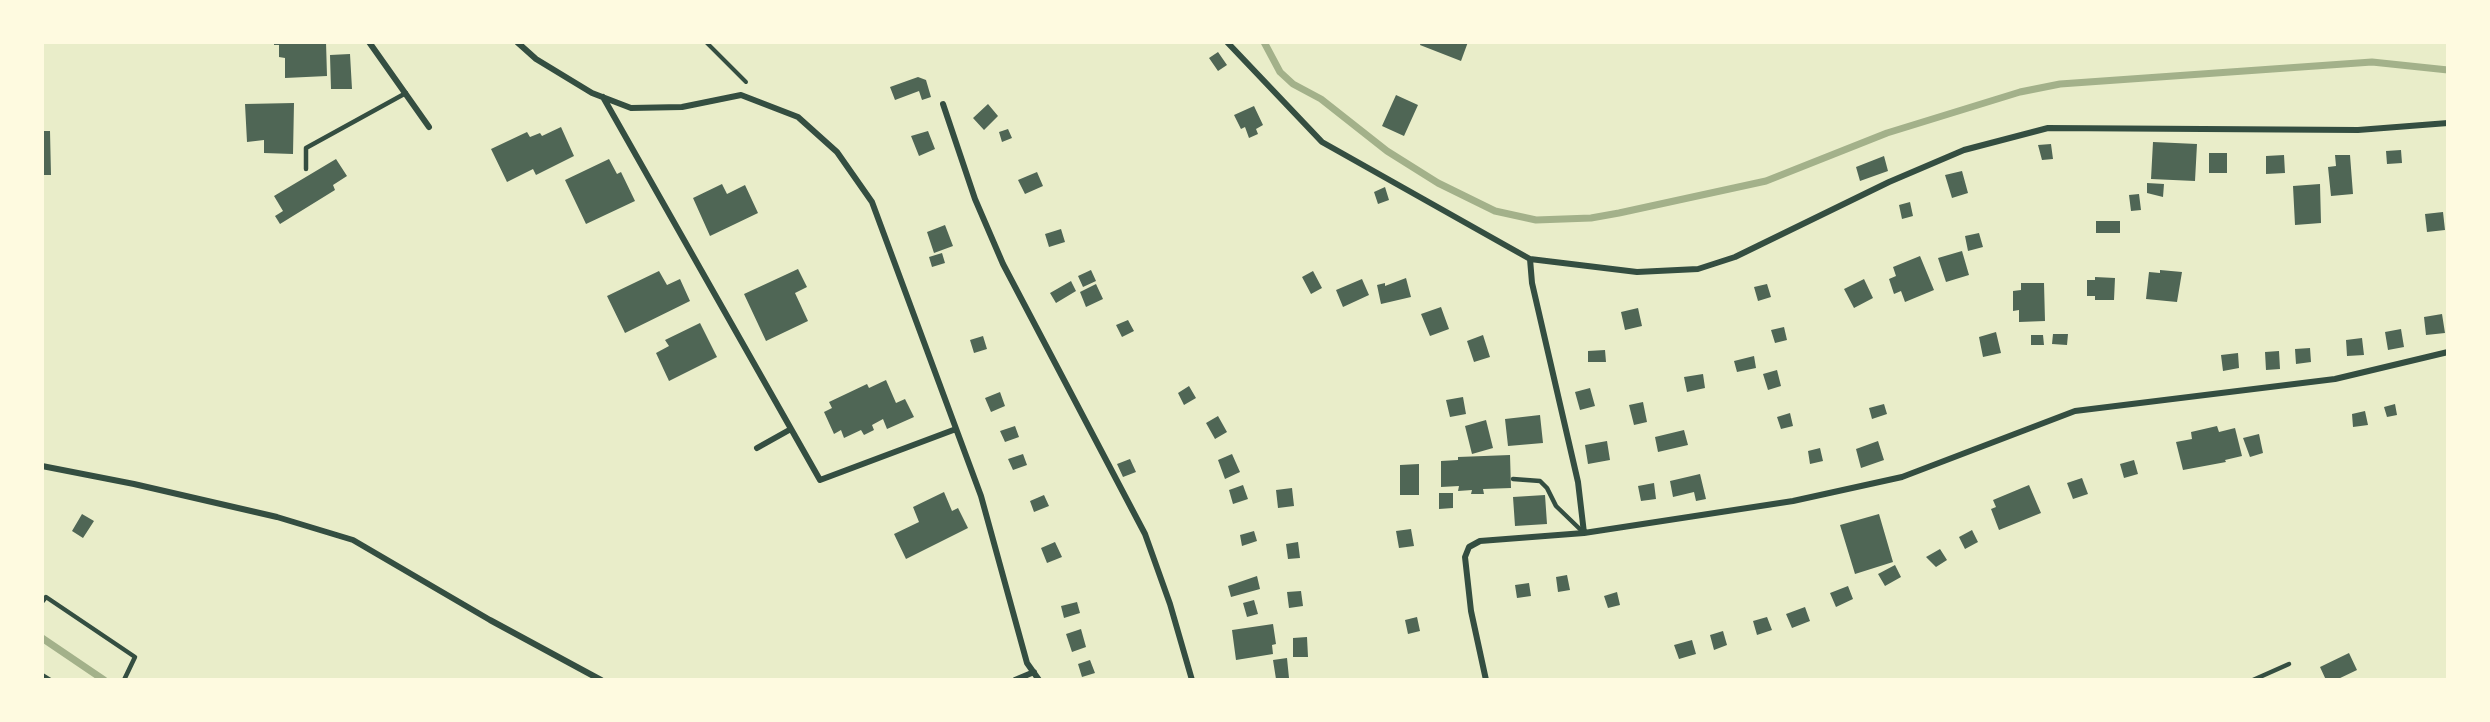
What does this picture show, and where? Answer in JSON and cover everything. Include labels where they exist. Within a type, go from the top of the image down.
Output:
[{"type":"street","points":[[369,42],[429,127]]},
{"type":"street","points":[[517,42],[536,58],[603,97],[632,108],[672,107],[741,95],[798,117],[829,145],[872,202],[981,496],[1027,663],[1040,680]]},
{"type":"street","points":[[1227,42],[1322,142],[1530,259],[1637,272],[1698,269],[1735,257],[1889,182],[1964,150],[2048,128],[2358,129],[2448,123]]},
{"type":"street","points":[[603,97],[820,480],[956,429]]},
{"type":"street","points":[[943,104],[975,199],[1003,264],[1145,534],[1170,604],[1192,680]]},
{"type":"street","points":[[1530,259],[1532,284],[1578,482],[1584,533]]},
{"type":"street","points":[[1486,680],[1471,610],[1465,556],[1469,547],[1480,541],[1584,533],[1793,501],[1902,477],[2075,411],[2335,379],[2448,352]]},
{"type":"street","points":[[757,448],[791,429]]},
{"type":"street","points":[[42,466],[134,484],[277,517],[353,540],[490,620],[601,680]]},
{"type":"street","points":[[1015,680],[1034,672]]},
{"type":"lane","points":[[306,169],[306,148],[406,93]]},
{"type":"lane","points":[[1513,479],[1540,481],[1547,488],[1557,506],[1584,533]]},
{"type":"lane","points":[[42,602],[46,597],[135,657],[124,680]]},
{"type":"lane","points":[[2253,680],[2289,664]]},
{"type":"lane","points":[[42,675],[50,680]]},
{"type":"path","points":[[706,42],[748,85]]},
{"type":"building","points":[[274,42],[326,42],[327,76],[285,78],[285,58],[279,57],[279,45],[274,45]]},
{"type":"building","points":[[1421,42],[1468,42],[1461,61],[1420,45]]},
{"type":"building","points":[[1218,52],[1227,65],[1218,71],[1209,58]]},
{"type":"building","points":[[350,54],[352,89],[331,89],[330,55]]},
{"type":"building","points":[[918,77],[926,80],[931,97],[922,100],[919,91],[895,100],[890,87]]},
{"type":"building","points":[[1396,95],[1418,105],[1404,136],[1382,126]]},
{"type":"building","points":[[294,103],[293,154],[264,153],[264,140],[247,142],[245,104]]},
{"type":"building","points":[[988,104],[998,116],[984,130],[973,118]]},
{"type":"building","points":[[1254,106],[1263,125],[1256,129],[1258,134],[1249,138],[1245,127],[1241,129],[1234,115]]},
{"type":"building","points":[[561,127],[574,156],[536,175],[533,169],[507,182],[491,149],[527,132],[530,137],[540,133],[542,136]]},
{"type":"building","points":[[1008,129],[1012,138],[1002,142],[999,132]]},
{"type":"building","points":[[42,131],[50,131],[51,175],[42,175]]},
{"type":"building","points":[[928,131],[935,149],[919,156],[911,136]]},
{"type":"building","points":[[2153,142],[2197,144],[2195,181],[2151,179]]},
{"type":"building","points":[[2051,144],[2053,159],[2042,160],[2038,145]]},
{"type":"building","points":[[2401,150],[2402,163],[2387,164],[2386,151]]},
{"type":"building","points":[[2209,153],[2227,153],[2227,173],[2209,173]]},
{"type":"building","points":[[2284,155],[2285,173],[2266,174],[2266,156]]},
{"type":"building","points":[[2335,155],[2350,155],[2353,194],[2331,196],[2328,167],[2336,166]]},
{"type":"building","points":[[1884,156],[1888,171],[1860,181],[1856,167]]},
{"type":"building","points":[[336,159],[347,176],[333,185],[335,190],[280,224],[275,216],[283,211],[274,196]]},
{"type":"building","points":[[609,159],[617,174],[621,172],[635,201],[586,224],[565,180]]},
{"type":"building","points":[[1962,171],[1968,193],[1952,198],[1945,175]]},
{"type":"building","points":[[1037,172],[1043,186],[1025,194],[1018,180]]},
{"type":"building","points":[[2147,183],[2164,184],[2163,197],[2147,193]]},
{"type":"building","points":[[722,184],[727,194],[745,185],[758,213],[710,236],[693,198]]},
{"type":"building","points":[[2320,184],[2321,223],[2295,225],[2293,186]]},
{"type":"building","points":[[1385,187],[1389,200],[1378,204],[1374,192]]},
{"type":"building","points":[[2139,194],[2141,210],[2131,211],[2129,195]]},
{"type":"building","points":[[1910,202],[1913,216],[1902,219],[1899,205]]},
{"type":"building","points":[[2443,212],[2445,230],[2427,232],[2425,214]]},
{"type":"building","points":[[2096,221],[2120,221],[2120,233],[2096,233]]},
{"type":"building","points":[[945,225],[953,246],[934,253],[927,232]]},
{"type":"building","points":[[1061,229],[1065,242],[1049,247],[1045,234]]},
{"type":"building","points":[[1979,233],[1983,247],[1968,251],[1965,236]]},
{"type":"building","points":[[1962,251],[1969,275],[1946,282],[1938,258]]},
{"type":"building","points":[[942,253],[945,263],[932,267],[929,257]]},
{"type":"building","points":[[1920,256],[1934,290],[1905,302],[1901,291],[1894,294],[1889,279],[1896,276],[1893,267]]},
{"type":"building","points":[[798,269],[807,287],[795,293],[808,321],[766,341],[744,294]]},
{"type":"building","points":[[1091,270],[1096,281],[1083,287],[1078,276]]},
{"type":"building","points":[[2160,270],[2182,272],[2177,302],[2146,299],[2149,272],[2160,273]]},
{"type":"building","points":[[659,271],[667,285],[680,279],[690,301],[625,333],[607,296]]},
{"type":"building","points":[[1313,271],[1322,288],[1311,294],[1302,277]]},
{"type":"building","points":[[2095,277],[2115,278],[2114,300],[2095,300],[2095,296],[2087,296],[2087,280],[2095,280]]},
{"type":"building","points":[[1406,278],[1411,297],[1381,304],[1377,285],[1385,283],[1385,286]]},
{"type":"building","points":[[1362,279],[1369,295],[1343,307],[1336,290]]},
{"type":"building","points":[[1864,279],[1873,298],[1854,308],[1844,289]]},
{"type":"building","points":[[1071,281],[1076,291],[1056,303],[1050,293]]},
{"type":"building","points":[[2021,283],[2044,283],[2045,321],[2019,322],[2019,310],[2013,311],[2013,291],[2021,290]]},
{"type":"building","points":[[1096,284],[1103,299],[1086,307],[1080,292]]},
{"type":"building","points":[[1767,284],[1771,297],[1758,301],[1754,287]]},
{"type":"building","points":[[1441,307],[1449,329],[1430,336],[1421,314]]},
{"type":"building","points":[[1638,308],[1642,326],[1625,330],[1621,312]]},
{"type":"building","points":[[2442,314],[2445,333],[2426,335],[2424,317]]},
{"type":"building","points":[[1128,320],[1134,331],[1122,337],[1116,325]]},
{"type":"building","points":[[700,323],[717,357],[669,381],[656,353],[669,346],[665,340]]},
{"type":"building","points":[[1784,327],[1787,340],[1775,343],[1771,330]]},
{"type":"building","points":[[2401,329],[2404,347],[2388,350],[2385,332]]},
{"type":"building","points":[[1996,332],[2001,353],[1983,357],[1979,337]]},
{"type":"building","points":[[2053,334],[2068,334],[2067,345],[2052,344]]},
{"type":"building","points":[[1483,335],[1490,357],[1474,362],[1467,341]]},
{"type":"building","points":[[2031,335],[2043,335],[2044,345],[2031,345]]},
{"type":"building","points":[[983,336],[987,349],[974,353],[970,340]]},
{"type":"building","points":[[2362,338],[2364,355],[2347,356],[2346,340]]},
{"type":"building","points":[[2310,348],[2311,362],[2296,364],[2295,349]]},
{"type":"building","points":[[1605,350],[1606,362],[1588,362],[1588,351]]},
{"type":"building","points":[[2279,351],[2280,369],[2266,370],[2265,352]]},
{"type":"building","points":[[2238,353],[2239,368],[2223,371],[2221,355]]},
{"type":"building","points":[[1754,356],[1756,368],[1737,372],[1734,361]]},
{"type":"building","points":[[1777,370],[1781,386],[1768,390],[1763,374]]},
{"type":"building","points":[[1703,374],[1705,388],[1687,392],[1684,377]]},
{"type":"building","points":[[886,380],[896,403],[905,399],[914,417],[887,429],[883,419],[872,425],[874,430],[864,435],[861,430],[844,438],[841,430],[834,434],[824,412],[832,408],[829,402],[867,384],[869,388]]},
{"type":"building","points":[[1189,386],[1196,398],[1184,405],[1178,393]]},
{"type":"building","points":[[1590,388],[1595,406],[1580,410],[1575,392]]},
{"type":"building","points":[[1000,392],[1005,406],[991,412],[985,398]]},
{"type":"building","points":[[1463,397],[1466,414],[1450,417],[1446,400]]},
{"type":"building","points":[[1643,402],[1647,422],[1634,425],[1629,405]]},
{"type":"building","points":[[1884,404],[1887,414],[1872,419],[1869,408]]},
{"type":"building","points":[[2395,404],[2397,415],[2387,417],[2384,407]]},
{"type":"building","points":[[2365,411],[2368,425],[2353,427],[2352,414]]},
{"type":"building","points":[[1790,413],[1793,426],[1781,429],[1777,417]]},
{"type":"building","points":[[1540,415],[1543,443],[1508,446],[1505,419]]},
{"type":"building","points":[[1218,416],[1227,432],[1215,439],[1206,423]]},
{"type":"building","points":[[1486,420],[1493,448],[1472,454],[1465,426]]},
{"type":"building","points":[[1015,426],[1019,437],[1005,442],[1000,431]]},
{"type":"building","points":[[2217,426],[2219,432],[2235,428],[2242,456],[2225,460],[2226,462],[2183,470],[2176,442],[2192,439],[2191,432]]},
{"type":"building","points":[[1684,430],[1688,445],[1658,452],[1655,437]]},
{"type":"building","points":[[2259,434],[2263,453],[2250,457],[2243,438]]},
{"type":"building","points":[[1607,441],[1610,460],[1588,464],[1585,445]]},
{"type":"building","points":[[1878,441],[1884,460],[1861,468],[1856,449]]},
{"type":"building","points":[[1820,448],[1823,461],[1810,464],[1808,451]]},
{"type":"building","points":[[1023,454],[1027,465],[1013,470],[1008,459]]},
{"type":"building","points":[[1232,454],[1240,472],[1225,479],[1218,460]]},
{"type":"building","points":[[1510,455],[1511,488],[1483,489],[1484,494],[1471,494],[1472,490],[1458,491],[1459,486],[1441,487],[1441,461],[1458,460],[1458,457]]},
{"type":"building","points":[[1130,459],[1136,472],[1123,477],[1117,464]]},
{"type":"building","points":[[2134,460],[2138,474],[2124,478],[2120,464]]},
{"type":"building","points":[[1419,464],[1419,495],[1400,495],[1400,465]]},
{"type":"building","points":[[1700,474],[1706,499],[1696,501],[1694,492],[1673,497],[1670,481]]},
{"type":"building","points":[[2082,478],[2088,494],[2073,499],[2067,483]]},
{"type":"building","points":[[1654,483],[1656,499],[1641,501],[1638,486]]},
{"type":"building","points":[[1243,485],[1248,499],[1233,504],[1229,490]]},
{"type":"building","points":[[2029,485],[2041,513],[1999,530],[1991,509],[1996,507],[1993,500]]},
{"type":"building","points":[[1292,488],[1294,506],[1278,508],[1276,490]]},
{"type":"building","points":[[944,492],[952,511],[958,508],[968,528],[906,559],[894,534],[919,522],[913,507]]},
{"type":"building","points":[[1439,493],[1453,493],[1453,508],[1439,509]]},
{"type":"building","points":[[1044,495],[1049,506],[1034,512],[1030,501]]},
{"type":"building","points":[[1545,495],[1547,524],[1515,526],[1513,497]]},
{"type":"building","points":[[82,514],[94,521],[83,538],[72,531]]},
{"type":"building","points":[[1879,514],[1893,562],[1855,574],[1840,525]]},
{"type":"building","points":[[1411,529],[1414,546],[1399,548],[1396,531]]},
{"type":"building","points":[[1972,530],[1978,542],[1965,549],[1959,537]]},
{"type":"building","points":[[1254,531],[1257,541],[1242,546],[1240,535]]},
{"type":"building","points":[[1055,542],[1062,557],[1047,563],[1041,548]]},
{"type":"building","points":[[1298,542],[1300,558],[1288,559],[1286,544]]},
{"type":"building","points":[[1940,549],[1947,560],[1936,567],[1926,557]]},
{"type":"building","points":[[1895,565],[1901,577],[1885,586],[1878,574]]},
{"type":"building","points":[[1567,575],[1570,590],[1558,592],[1556,577]]},
{"type":"building","points":[[1257,576],[1260,589],[1231,597],[1228,586]]},
{"type":"building","points":[[1529,583],[1531,596],[1517,598],[1515,585]]},
{"type":"building","points":[[1848,586],[1853,599],[1836,607],[1830,593]]},
{"type":"building","points":[[1301,591],[1303,606],[1289,608],[1287,592]]},
{"type":"building","points":[[1617,592],[1620,605],[1608,608],[1604,596]]},
{"type":"building","points":[[1254,600],[1258,614],[1247,617],[1243,603]]},
{"type":"building","points":[[1077,602],[1080,613],[1064,618],[1061,606]]},
{"type":"building","points":[[1805,607],[1810,621],[1792,628],[1786,614]]},
{"type":"building","points":[[1417,617],[1420,631],[1408,634],[1405,620]]},
{"type":"building","points":[[1767,617],[1772,630],[1757,635],[1753,621]]},
{"type":"building","points":[[1273,624],[1276,644],[1272,645],[1273,654],[1236,660],[1232,630]]},
{"type":"building","points":[[1081,629],[1086,647],[1072,652],[1066,634]]},
{"type":"building","points":[[1723,631],[1727,645],[1714,650],[1710,635]]},
{"type":"building","points":[[1307,637],[1308,657],[1293,657],[1293,638]]},
{"type":"building","points":[[1692,640],[1696,654],[1679,659],[1674,645]]},
{"type":"building","points":[[2349,653],[2357,670],[2336,680],[2326,680],[2320,667]]},
{"type":"building","points":[[1287,658],[1289,678],[1276,679],[1273,660]]},
{"type":"building","points":[[1090,660],[1095,673],[1082,677],[1078,664]]},
{"type":"waterway","points":[[1264,42],[1280,72],[1293,84],[1321,99],[1387,151],[1438,183],[1495,211],[1536,220],[1591,218],[1766,181],[1887,133],[2020,92],[2060,84],[2372,62],[2448,70]]},
{"type":"waterway","points":[[42,638],[104,680]]}]
